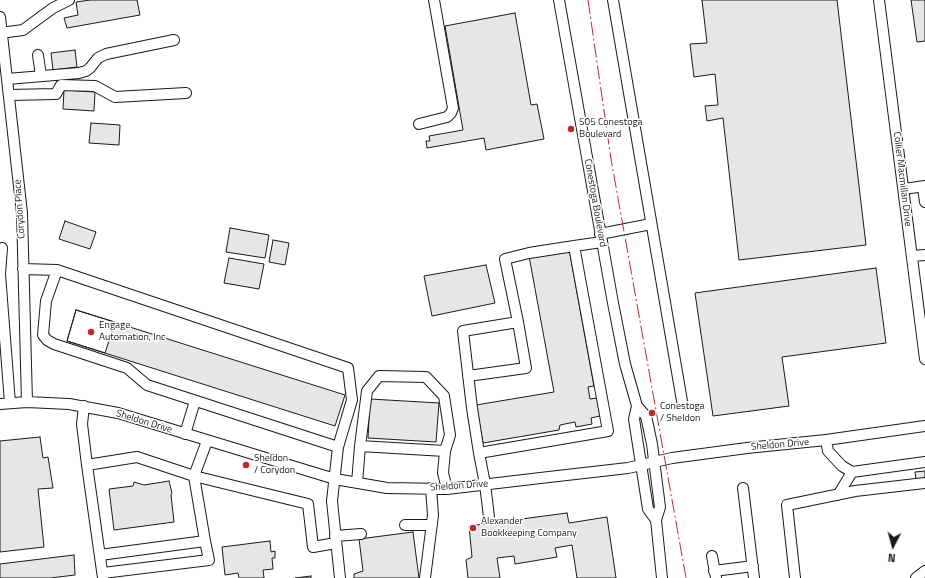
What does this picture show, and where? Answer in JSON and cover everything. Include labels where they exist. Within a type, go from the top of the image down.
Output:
[{"type":"street","points":[[1,32],[23,30],[53,8],[69,0]]},
{"type":"street","points":[[419,124],[447,117],[453,108],[434,0]]},
{"type":"street","name":"Conestoga Boulevard","points":[[559,0],[625,364],[637,406],[646,416],[655,462],[660,507],[656,520],[662,578]]},
{"type":"street","points":[[613,0],[682,401]]},
{"type":"street","name":"Collier Macmillan Drive","points":[[880,0],[925,359]]},
{"type":"street","name":"Corydon Place","points":[[0,17],[22,213],[27,402]]},
{"type":"street","points":[[7,79],[86,71],[98,58],[106,54],[174,40]]},
{"type":"street","points":[[38,55],[41,76]]},
{"type":"street","points":[[9,95],[56,94],[61,85],[95,86],[114,97],[186,93]]},
{"type":"street","points":[[904,189],[924,186],[925,202]]},
{"type":"street","points":[[468,376],[526,368],[505,259],[529,253],[574,246],[651,224]]},
{"type":"street","points":[[479,452],[608,431],[574,246]]},
{"type":"street","points":[[2,248],[0,274],[5,404]]},
{"type":"street","points":[[912,256],[925,255]]},
{"type":"street","points":[[23,269],[57,270],[348,368],[352,400],[338,447],[332,501],[340,578]]},
{"type":"street","points":[[57,270],[46,302],[43,335],[47,340],[54,344],[127,368],[147,385],[338,447]]},
{"type":"street","points":[[488,517],[485,484],[472,408],[463,331],[518,322]]},
{"type":"street","points":[[357,483],[367,391],[379,376],[426,377],[444,396],[450,435],[445,451],[443,473],[448,489]]},
{"type":"street","points":[[185,434],[195,401]]},
{"type":"street","name":"Sheldon Drive","points":[[5,404],[27,402],[84,406],[118,413],[335,479],[387,488],[448,489],[641,465],[672,458],[747,448],[826,440],[925,426]]},
{"type":"street","points":[[84,406],[82,424],[86,465],[103,576],[209,560],[194,476],[207,441]]},
{"type":"street","name":"Conestoga Boulevard","points":[[637,406],[634,419],[648,509],[656,520]]},
{"type":"street","points":[[826,440],[828,451],[842,466],[852,472],[925,462]]},
{"type":"street","points":[[360,446],[445,451]]},
{"type":"street","points":[[86,465],[138,457],[194,476],[308,504],[313,547],[361,534]]},
{"type":"street","points":[[838,495],[852,472]]},
{"type":"street","points":[[795,578],[787,506],[855,491],[925,483]]},
{"type":"street","points":[[425,578],[433,516],[431,488]]},
{"type":"street","points":[[743,488],[754,578]]},
{"type":"street","points":[[405,525],[432,525]]},
{"type":"street","points":[[100,554],[205,541]]},
{"type":"street","points":[[712,556],[715,575],[753,566]]},
{"type":"street","points":[[916,578],[925,571]]},
{"type":"building","points":[[90,0],[137,0],[140,15],[67,28],[64,18],[78,15],[76,2]]},
{"type":"building","points":[[702,0],[837,0],[866,245],[739,260],[723,118],[707,121],[705,106],[718,105],[715,74],[694,77],[690,44],[707,43]]},
{"type":"building","points":[[911,0],[925,0],[925,41],[917,42]]},
{"type":"building","points":[[515,13],[531,105],[537,104],[544,139],[486,150],[484,138],[427,148],[426,141],[430,141],[429,136],[463,130],[445,26]]},
{"type":"building","points":[[75,50],[77,67],[53,70],[51,53]]},
{"type":"building","points":[[64,90],[95,92],[94,111],[63,109]]},
{"type":"building","points":[[91,123],[120,125],[119,145],[89,143]]},
{"type":"building","points":[[65,221],[96,232],[90,249],[59,239]]},
{"type":"building","points":[[230,228],[269,235],[265,258],[226,252]]},
{"type":"building","points":[[273,240],[289,243],[285,265],[269,262]]},
{"type":"building","points":[[569,249],[594,386],[588,387],[590,399],[597,398],[600,416],[591,418],[592,424],[576,427],[575,422],[560,425],[559,430],[483,443],[476,405],[554,392],[529,256]]},
{"type":"building","points":[[229,258],[264,264],[259,289],[224,283]]},
{"type":"building","points":[[486,265],[495,303],[432,316],[424,276]]},
{"type":"building","points":[[876,268],[886,343],[782,357],[789,406],[713,416],[695,293]]},
{"type":"building","points":[[76,310],[345,395],[335,426],[67,341]]},
{"type":"building","name":"Engage Automation, Inc","points":[[76,310],[115,322],[105,353],[67,341]]},
{"type":"building","points":[[370,399],[439,403],[436,442],[368,438]]},
{"type":"building","points":[[40,437],[43,458],[48,457],[53,488],[38,489],[44,547],[0,552],[0,441]]},
{"type":"building","points":[[925,471],[925,480],[916,481],[915,472]]},
{"type":"building","points":[[169,481],[172,493],[174,522],[114,530],[109,489],[133,486],[134,482],[144,485]]},
{"type":"building","points":[[567,513],[569,523],[607,517],[616,578],[577,578],[572,545],[555,548],[557,557],[515,564],[514,556],[497,558],[500,578],[468,578],[466,560],[472,557],[469,526]]},
{"type":"building","points":[[413,532],[419,578],[354,578],[354,574],[363,571],[359,539]]},
{"type":"building","points":[[270,541],[271,552],[275,551],[275,558],[272,558],[273,569],[263,570],[264,578],[239,578],[238,573],[225,575],[222,547]]},
{"type":"building","points":[[74,555],[75,575],[50,578],[0,578],[0,564]]},
{"type":"building","points":[[311,576],[311,578],[295,578]]},
{"type":"power","points":[[588,0],[611,159],[686,578]]},
{"type":"place","name":"505 Conestoga Boulevard","points":[[571,129]]},
{"type":"place","name":"Engage Automation, Inc","points":[[91,332]]},
{"type":"place","name":"Conestoga / Sheldon","points":[[652,413]]},
{"type":"place","name":"Sheldon / Corydon","points":[[246,465]]},
{"type":"place","name":"Alexander Bookkeeping Company","points":[[473,528]]}]
